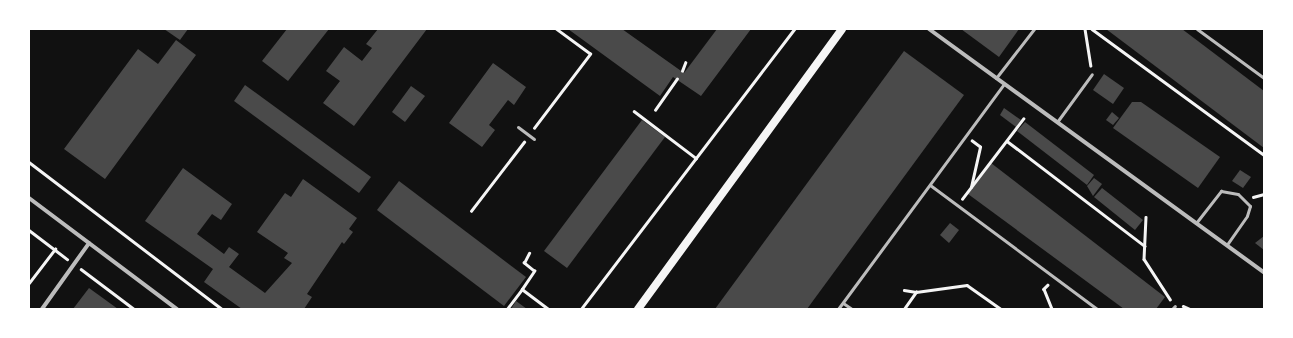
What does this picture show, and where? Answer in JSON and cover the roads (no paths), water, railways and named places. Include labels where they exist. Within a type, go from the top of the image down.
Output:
[{"type":"main road","points":[[638,309],[842,29]]},
{"type":"street","points":[[929,29],[1264,272]]},
{"type":"street","points":[[29,198],[177,309]]},
{"type":"street","points":[[42,309],[89,243]]},
{"type":"lane","points":[[996,78],[1034,29]]},
{"type":"lane","points":[[1197,29],[1264,78]]},
{"type":"lane","points":[[1057,122],[1092,74]]},
{"type":"lane","points":[[838,309],[1004,84]]},
{"type":"lane","points":[[518,127],[534,140]]},
{"type":"lane","points":[[930,185],[1097,309]]},
{"type":"lane","points":[[1196,223],[1222,191],[1238,194],[1250,206],[1247,216],[1227,245]]},
{"type":"lane","points":[[843,302],[852,309]]}]
